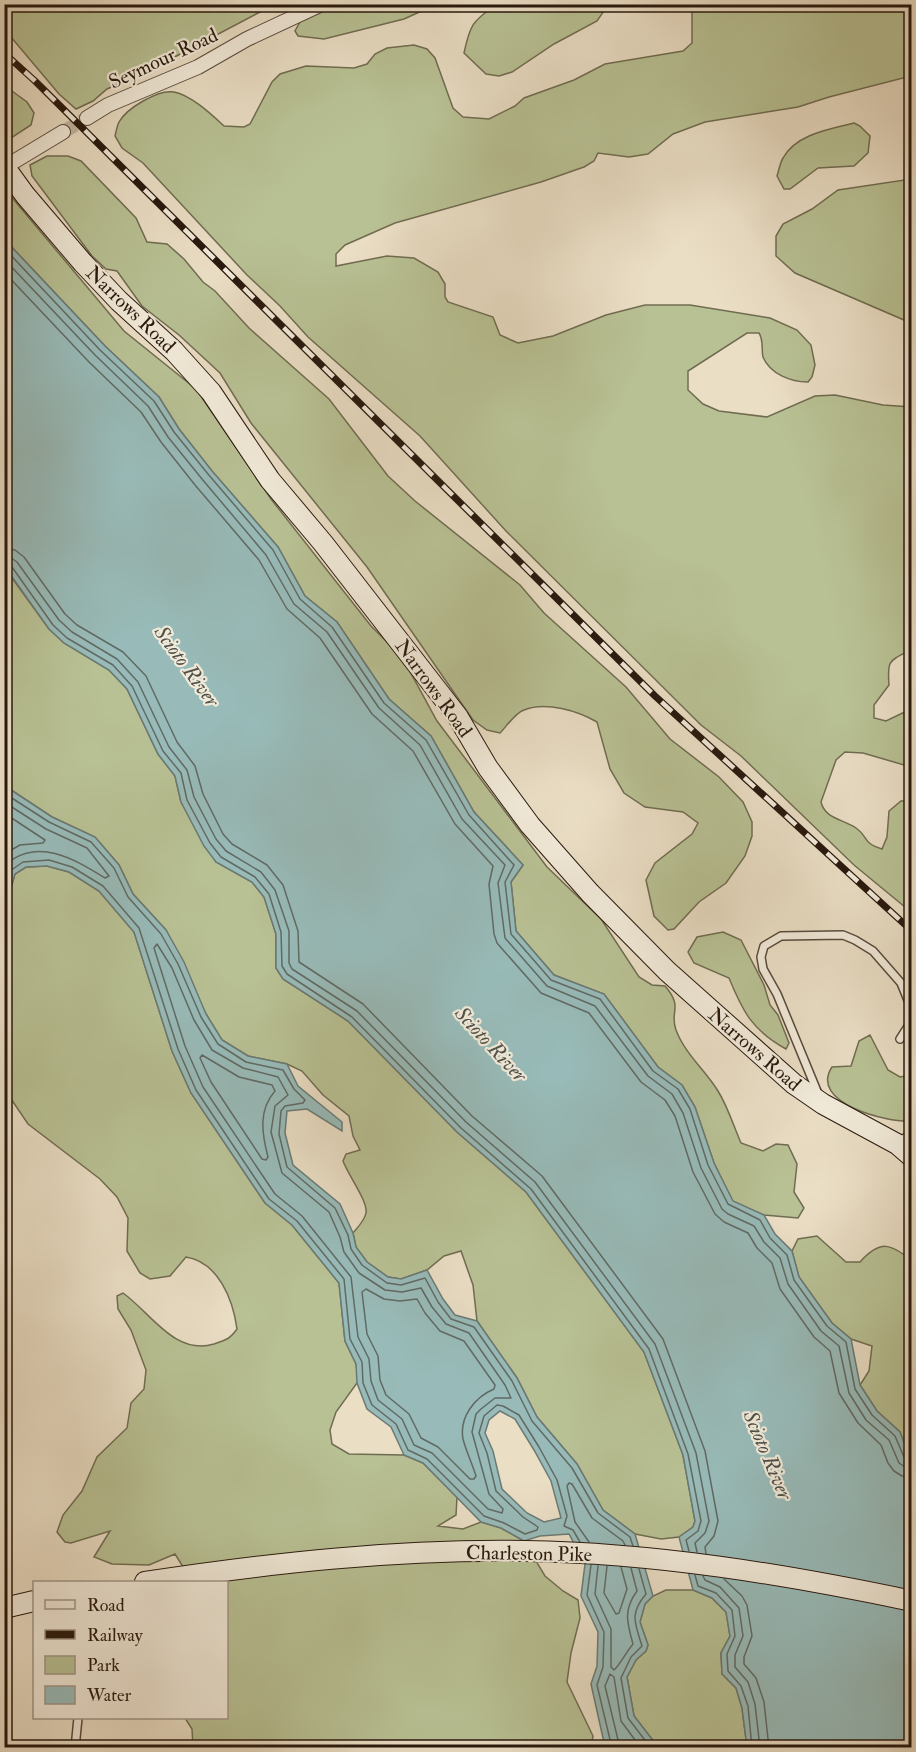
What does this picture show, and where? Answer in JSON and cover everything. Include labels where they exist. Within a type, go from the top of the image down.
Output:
[{"type":"street","name":"Seymour Road","points":[[87,118],[108,105],[198,67],[247,39],[322,4]]},
{"type":"street","points":[[5,167],[63,132]]},
{"type":"street","name":"Narrows Road","points":[[5,167],[25,195],[83,263],[119,301],[174,351],[211,392],[270,480],[323,543],[458,717],[488,768],[530,825],[590,893],[667,971],[794,1084],[823,1104],[904,1138],[912,1157]]},
{"type":"street","name":"Charleston Pike","points":[[152,1581],[264,1565],[334,1558],[525,1551],[652,1558],[726,1567],[912,1601]]},
{"type":"street","points":[[4,1608],[33,1601]]},
{"type":"lane","points":[[823,1104],[777,994],[763,969],[761,957],[764,946],[781,936],[843,935],[873,951],[901,982],[912,1011],[909,1025],[900,1039]]},
{"type":"lane","points":[[75,1748],[78,1719]]},
{"type":"green space","points":[[4,5],[284,5],[262,11],[150,70],[107,89],[93,101],[76,109],[59,94],[5,30]]},
{"type":"green space","points":[[337,5],[435,5],[404,19],[324,39],[298,36],[295,31],[301,20]]},
{"type":"green space","points":[[495,5],[608,5],[597,21],[554,44],[512,72],[499,76],[486,74],[464,53],[473,25]]},
{"type":"green space","points":[[700,5],[911,5],[911,76],[798,107],[705,122],[673,134],[648,154],[629,157],[598,153],[594,161],[584,167],[541,182],[395,223],[345,245],[336,254],[336,266],[387,256],[414,258],[438,272],[445,284],[445,297],[448,302],[493,317],[500,335],[518,343],[553,336],[606,315],[645,305],[690,305],[770,318],[797,330],[811,345],[815,365],[808,382],[788,379],[771,368],[763,357],[759,333],[747,333],[688,371],[688,390],[703,404],[719,411],[767,417],[815,396],[835,395],[883,405],[911,407],[911,650],[891,662],[888,671],[889,685],[874,705],[874,718],[886,721],[911,709],[911,767],[863,753],[845,752],[836,760],[821,802],[826,812],[856,828],[868,842],[882,849],[887,837],[889,811],[901,801],[911,801],[911,912],[854,865],[741,756],[701,725],[506,531],[420,436],[308,337],[143,163],[122,148],[115,136],[119,122],[128,111],[151,97],[167,92],[187,97],[224,126],[244,127],[250,124],[272,82],[280,74],[306,66],[354,68],[367,64],[375,54],[387,48],[414,45],[427,49],[435,58],[453,108],[463,117],[489,119],[515,106],[524,98],[574,80],[605,64],[683,51],[692,43],[692,11]]},
{"type":"green space","points":[[5,86],[27,102],[34,113],[31,125],[11,138],[5,137]]},
{"type":"green space","points":[[854,123],[870,136],[868,153],[854,166],[818,168],[790,189],[784,189],[777,176],[782,160],[796,143],[824,130]]},
{"type":"green space","points":[[47,156],[68,156],[81,161],[136,218],[147,242],[167,244],[249,328],[329,399],[388,476],[415,501],[520,585],[544,613],[626,687],[670,739],[719,777],[743,802],[752,822],[752,836],[745,856],[726,883],[699,902],[674,929],[668,930],[654,916],[646,880],[655,863],[692,834],[698,823],[683,812],[645,807],[624,793],[610,769],[597,722],[589,718],[562,708],[533,707],[517,714],[500,733],[487,730],[473,720],[367,567],[251,423],[220,373],[179,335],[142,306],[117,271],[106,269],[92,256],[32,176],[30,165]]},
{"type":"green space","points":[[911,179],[911,323],[795,273],[776,256],[776,236],[783,224],[812,209],[838,190]]},
{"type":"green space","points":[[4,188],[124,331],[196,389],[271,499],[371,626],[402,657],[437,721],[547,867],[601,919],[639,977],[652,985],[665,986],[671,993],[675,1005],[674,1024],[680,1039],[718,1091],[741,1143],[763,1151],[776,1144],[788,1145],[797,1164],[794,1192],[804,1208],[798,1218],[764,1215],[733,1202],[714,1163],[695,1107],[682,1085],[658,1067],[604,994],[554,975],[516,931],[511,882],[523,865],[474,812],[431,736],[389,699],[337,622],[305,596],[278,547],[212,471],[179,429],[159,397],[105,346],[5,240]]},
{"type":"green space","points":[[4,567],[49,629],[64,643],[109,670],[127,689],[158,754],[175,776],[181,802],[216,862],[252,882],[264,897],[276,934],[276,968],[283,979],[348,1021],[457,1132],[526,1192],[644,1352],[683,1455],[695,1521],[693,1527],[679,1537],[661,1539],[635,1534],[603,1510],[577,1464],[537,1417],[517,1378],[477,1321],[473,1285],[461,1251],[444,1256],[427,1270],[401,1279],[388,1277],[367,1262],[356,1247],[353,1233],[364,1218],[366,1208],[343,1161],[346,1154],[360,1150],[353,1136],[349,1116],[323,1095],[302,1071],[287,1064],[248,1056],[222,1040],[206,1014],[166,930],[133,894],[119,865],[95,837],[52,817],[5,786]]},
{"type":"green space","points":[[47,866],[69,872],[99,891],[134,932],[172,1051],[191,1093],[265,1203],[292,1225],[339,1283],[345,1341],[356,1364],[358,1377],[357,1383],[336,1412],[330,1430],[332,1444],[349,1454],[404,1455],[423,1463],[457,1497],[456,1515],[438,1526],[463,1529],[481,1522],[501,1528],[524,1541],[545,1576],[578,1600],[580,1618],[571,1653],[567,1682],[593,1736],[591,1747],[193,1747],[192,1729],[186,1719],[228,1719],[228,1581],[185,1581],[185,1570],[175,1554],[149,1565],[112,1564],[94,1557],[110,1531],[71,1543],[65,1542],[57,1532],[63,1515],[82,1491],[97,1457],[127,1428],[131,1403],[144,1389],[146,1370],[131,1330],[118,1309],[117,1296],[123,1293],[164,1330],[187,1344],[200,1346],[227,1339],[237,1329],[235,1317],[228,1294],[222,1284],[207,1266],[197,1260],[186,1257],[170,1276],[150,1279],[140,1273],[127,1251],[128,1218],[117,1197],[100,1179],[28,1124],[5,1090],[5,908],[15,874],[26,867]]},
{"type":"green space","points":[[723,932],[741,940],[764,985],[770,1005],[778,1015],[789,1043],[786,1049],[765,1035],[750,1019],[729,978],[694,963],[688,952],[697,937]]},
{"type":"green space","points":[[870,1035],[888,1070],[900,1077],[911,1075],[911,1121],[886,1118],[854,1108],[840,1100],[831,1091],[828,1080],[832,1067],[851,1066],[859,1041]]},
{"type":"green space","points":[[817,1236],[846,1262],[860,1262],[873,1250],[885,1246],[897,1250],[911,1260],[911,1461],[900,1432],[877,1411],[860,1385],[869,1371],[872,1346],[851,1339],[832,1323],[799,1277],[792,1251],[798,1239]]},
{"type":"green space","points":[[666,1590],[693,1590],[712,1598],[726,1612],[730,1636],[721,1653],[722,1674],[736,1688],[742,1708],[747,1747],[658,1747],[634,1716],[627,1677],[636,1660],[646,1651],[648,1645],[640,1622],[645,1604],[653,1596]]},
{"type":"water","name":"Scioto River","points":[[5,240],[105,346],[159,397],[179,429],[212,471],[278,547],[305,596],[337,622],[389,699],[431,736],[474,812],[523,865],[511,882],[516,931],[554,975],[604,994],[658,1067],[682,1085],[695,1107],[714,1163],[733,1201],[764,1215],[775,1234],[792,1251],[799,1277],[832,1323],[851,1339],[860,1385],[877,1411],[900,1432],[911,1461],[911,1747],[747,1747],[742,1708],[736,1688],[722,1674],[721,1653],[730,1636],[726,1612],[712,1598],[693,1590],[679,1537],[693,1527],[695,1521],[683,1455],[644,1352],[526,1192],[457,1132],[348,1021],[283,979],[276,968],[276,934],[264,897],[252,882],[216,862],[204,846],[181,802],[175,776],[158,754],[127,689],[109,670],[64,643],[49,629],[5,567]]},
{"type":"water","points":[[5,786],[52,817],[95,837],[119,865],[133,894],[166,930],[184,962],[206,1014],[222,1040],[248,1056],[287,1064],[298,1086],[342,1122],[342,1131],[307,1109],[287,1111],[285,1133],[293,1165],[340,1204],[353,1233],[356,1247],[367,1262],[388,1277],[401,1279],[427,1270],[455,1315],[477,1321],[517,1378],[537,1417],[577,1464],[603,1510],[635,1534],[653,1596],[645,1604],[640,1622],[648,1645],[646,1651],[636,1660],[627,1677],[634,1716],[658,1747],[607,1747],[603,1738],[591,1684],[597,1666],[598,1632],[581,1596],[585,1564],[569,1534],[540,1536],[524,1541],[501,1528],[481,1522],[423,1463],[404,1455],[391,1427],[367,1409],[357,1383],[356,1364],[345,1341],[339,1283],[292,1225],[265,1203],[191,1093],[172,1051],[134,932],[99,891],[69,872],[47,866],[26,867],[15,874],[5,908]],"holes":[[[500,1411],[515,1419],[551,1481],[561,1518],[544,1522],[527,1513],[502,1489],[493,1451],[485,1433],[489,1420]]]},
{"type":"tunnel","points":[[63,132],[87,118]]},
{"type":"railway","points":[[4,53],[35,81],[655,696],[912,931]]}]
